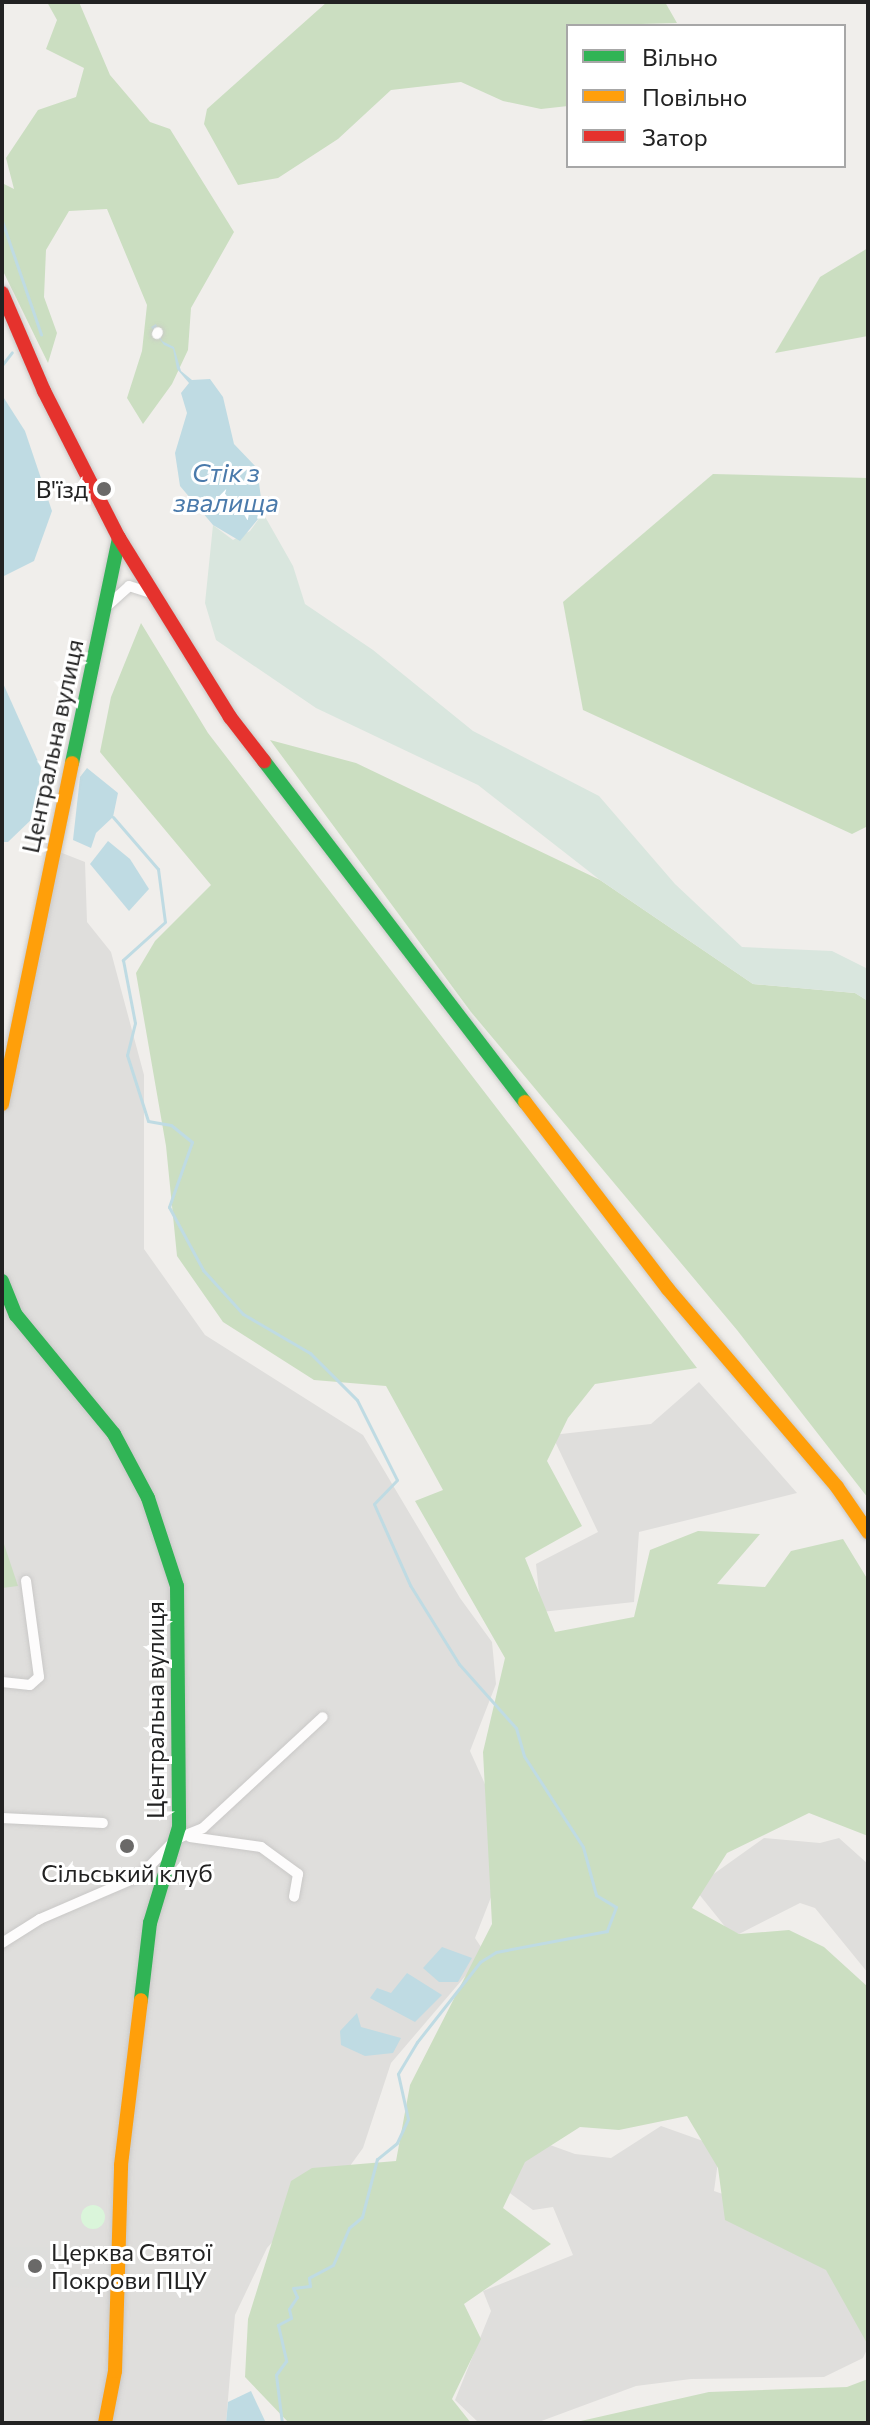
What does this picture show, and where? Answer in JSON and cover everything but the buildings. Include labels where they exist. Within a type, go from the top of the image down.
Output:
[{"type":"street","points":[[2,293],[44,391],[119,538],[240,729],[668,1289],[837,1487],[868,1532]]},
{"type":"street","name":"Центральна вулиця","points":[[3,1094],[119,538]]},
{"type":"street","points":[[103,612],[117,592],[129,586],[152,593]]},
{"type":"street","name":"Центральна вулиця","points":[[2,1281],[16,1315],[114,1434],[148,1498],[177,1586],[176,1839],[150,1923],[121,2165],[115,2371],[105,2423]]},
{"type":"street","points":[[2,1682],[30,1685],[39,1677],[26,1581]]},
{"type":"street","points":[[2,1943],[40,1919],[140,1876],[176,1839],[203,1828],[323,1717]]},
{"type":"street","points":[[2,1818],[103,1823]]},
{"type":"street","points":[[176,1839],[206,1836],[261,1847],[298,1874],[294,1897]]},
{"type":"shaded area","points":[[263,513],[293,566],[305,604],[373,650],[473,731],[599,796],[675,884],[742,947],[832,951],[868,969],[868,1001],[855,993],[753,984],[600,880],[478,785],[316,708],[216,640],[205,603],[213,525],[233,540],[250,531]]},
{"type":"shaded area","points":[[52,849],[85,862],[87,922],[111,952],[144,1075],[144,1249],[205,1335],[363,1435],[460,1598],[492,1642],[496,1684],[470,1751],[503,1824],[495,1887],[475,1938],[485,1953],[391,2063],[363,2148],[339,2181],[298,2213],[267,2248],[235,2315],[226,2423],[2,2423],[2,1082]]},
{"type":"shaded area","points":[[699,1382],[797,1493],[639,1532],[634,1602],[541,1612],[536,1564],[598,1532],[552,1435],[651,1424]]},
{"type":"shaded area","points":[[764,1838],[820,1843],[839,1838],[868,1864],[868,1973],[815,1908],[800,1903],[739,1934],[727,1929],[694,1888]]},
{"type":"shaded area","points":[[661,2126],[720,2147],[714,2191],[868,2244],[868,2347],[863,2358],[824,2377],[691,2379],[636,2386],[536,2423],[479,2423],[455,2400],[491,2311],[483,2291],[573,2255],[553,2207],[533,2210],[492,2180],[525,2136],[575,2154],[611,2158]]},
{"type":"shaded area","points":[[6,2247],[71,2247],[69,2292],[8,2286]]},
{"type":"green space","points":[[47,2],[79,2],[110,75],[150,122],[170,129],[234,232],[191,308],[188,350],[172,384],[143,424],[127,398],[142,351],[147,305],[107,209],[69,211],[46,250],[44,297],[57,333],[48,363],[2,269],[2,183],[14,189],[6,158],[38,110],[76,97],[84,68],[46,49],[57,20]]},
{"type":"green space","points":[[327,2],[665,2],[677,23],[566,24],[566,106],[541,109],[503,101],[461,82],[391,90],[338,139],[278,178],[238,185],[204,124],[207,109]]},
{"type":"green space","points":[[868,248],[868,336],[775,353],[820,277]]},
{"type":"green space","points":[[713,474],[868,478],[868,826],[852,834],[583,710],[563,602]]},
{"type":"green space","points":[[141,623],[208,733],[697,1368],[595,1384],[568,1418],[547,1461],[582,1526],[525,1558],[555,1632],[634,1617],[650,1550],[698,1531],[760,1534],[717,1584],[765,1587],[791,1551],[843,1539],[868,1580],[868,1836],[809,1813],[727,1853],[692,1908],[739,1934],[789,1930],[824,1947],[868,1987],[868,2345],[826,2270],[725,2220],[718,2168],[687,2116],[619,2130],[580,2127],[525,2162],[503,2208],[551,2244],[464,2304],[481,2339],[452,2399],[471,2423],[289,2423],[245,2377],[248,2319],[291,2181],[312,2168],[396,2161],[410,2085],[492,1924],[483,1752],[505,1658],[415,1501],[443,1490],[386,1386],[314,1380],[223,1322],[177,1256],[166,1146],[136,973],[155,941],[211,885],[100,752],[111,697]]},
{"type":"green space","points":[[270,740],[356,763],[600,880],[753,984],[855,993],[868,1001],[868,1498],[737,1330],[471,1012]]},
{"type":"green space","points":[[2,1538],[18,1586],[2,1588]]},
{"type":"green space","points":[[93,2205],[101,2209],[105,2217],[101,2225],[93,2229],[85,2225],[81,2217],[85,2209]]},
{"type":"green space","points":[[868,2379],[868,2423],[572,2423],[709,2392],[847,2387]]},
{"type":"water","name":"Стік з звалища","points":[[156,324],[162,341],[174,347],[181,371],[192,380],[210,379],[223,397],[234,444],[257,468],[263,513],[240,541],[213,525],[180,486],[175,453],[187,413],[181,393],[189,383],[177,369],[173,349],[164,345],[151,327]]},
{"type":"water","points":[[2,395],[25,431],[52,511],[34,561],[2,577]]},
{"type":"water","points":[[2,681],[41,768],[34,817],[8,842],[2,842]]},
{"type":"water","points":[[87,768],[118,793],[113,817],[96,833],[91,848],[73,840],[80,777]]},
{"type":"water","points":[[108,841],[130,859],[149,889],[129,911],[90,864]]},
{"type":"water","points":[[442,1947],[472,1958],[458,1982],[439,1982],[423,1968]]},
{"type":"water","points":[[407,1973],[442,1995],[415,2022],[370,1998],[377,1988],[391,1993]]},
{"type":"water","points":[[357,2013],[361,2027],[401,2038],[393,2053],[365,2056],[341,2045],[340,2031]]},
{"type":"water","points":[[251,2391],[266,2423],[226,2423],[228,2402]]},
{"type":"waterway","points":[[2,221],[41,334]]},
{"type":"waterway","points":[[2,365],[12,352]]},
{"type":"waterway","points":[[113,817],[158,869],[165,922],[123,960],[135,1023],[127,1055],[148,1121],[171,1125],[192,1142],[169,1207],[203,1270],[243,1314],[310,1353],[357,1400],[397,1480],[374,1504],[410,1585],[459,1664],[516,1728],[524,1756],[583,1847],[596,1895],[616,1907],[607,1931],[496,1952],[480,1962],[417,2042],[398,2074],[408,2119],[397,2143],[377,2159],[362,2217],[349,2228],[333,2265],[309,2278],[310,2286],[293,2288],[297,2297],[289,2309],[291,2318],[278,2325],[286,2361],[276,2375],[282,2423]]},
{"type":"traffic: fast","points":[[72,763],[119,538]]},
{"type":"traffic: fast","points":[[264,761],[525,1102]]},
{"type":"traffic: fast","points":[[2,1281],[16,1315],[114,1434],[148,1498],[177,1586],[179,1827],[150,1923],[141,2000]]},
{"type":"traffic: slow","points":[[2,1104],[72,763]]},
{"type":"traffic: slow","points":[[525,1102],[668,1289],[837,1487],[868,1532]]},
{"type":"traffic: slow","points":[[105,2423],[115,2371],[121,2165],[141,2000]]},
{"type":"traffic: jam","points":[[2,293],[44,391],[119,538],[230,717],[264,761]]},
{"type":"place","name":"В'їзд","points":[[104,489]]},
{"type":"place","name":"Сільський клуб","points":[[127,1846]]},
{"type":"place","name":"Церква Святої Покрови ПЦУ","points":[[35,2266]]}]
